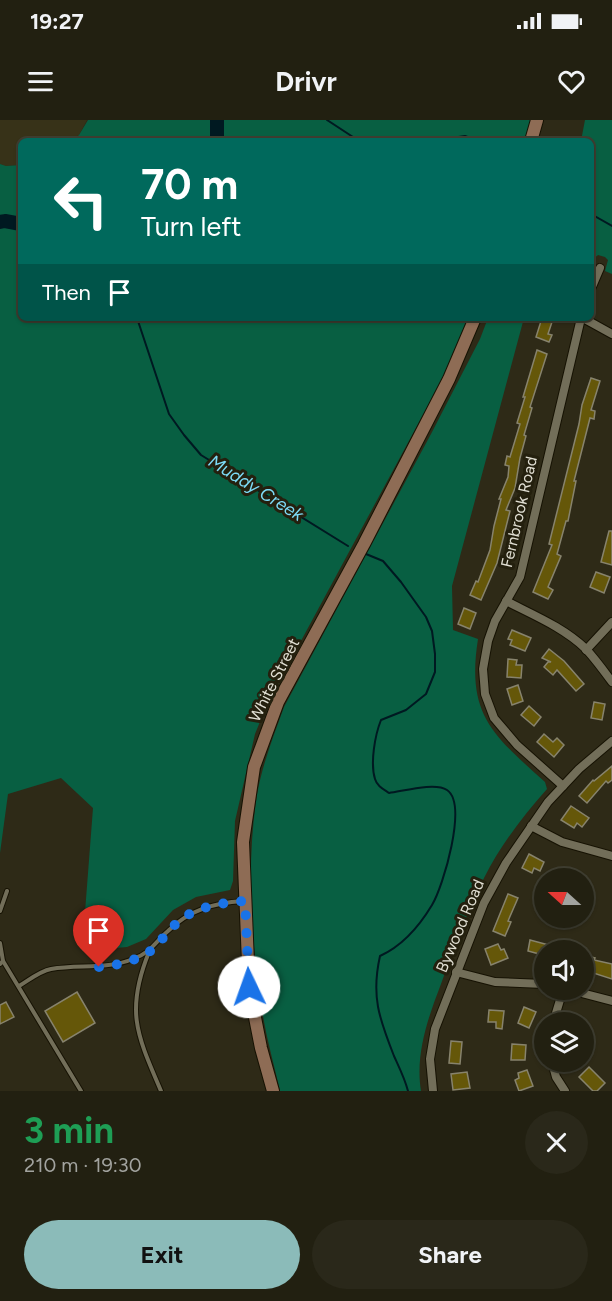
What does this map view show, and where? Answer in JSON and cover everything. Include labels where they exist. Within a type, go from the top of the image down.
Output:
[{"type":"street","points":[[532,138],[537,120]]},
{"type":"street","points":[[594,282],[600,268]]},
{"type":"street","name":"White Street","points":[[273,1091],[261,1048],[249,987],[243,842],[254,767],[278,702],[364,544],[449,379],[474,321]]},
{"type":"street","name":"Fernbrook Road","points":[[563,786],[516,745],[494,718],[485,694],[483,669],[488,641],[495,621],[520,577],[581,321]]},
{"type":"street","points":[[588,321],[612,334]]},
{"type":"street","points":[[506,601],[553,625],[586,650],[612,682]]},
{"type":"street","points":[[586,650],[612,622]]},
{"type":"street","name":"Bywood Road","points":[[433,1091],[430,1059],[435,1029],[484,903],[531,826],[579,769],[612,741]]},
{"type":"street","points":[[531,826],[562,842],[612,856]]},
{"type":"street","points":[[456,972],[495,982],[534,984]]},
{"type":"street","points":[[594,996],[612,1001]]},
{"type":"street","points":[[555,1072],[565,1091]]},
{"type":"lane","points":[[0,910],[7,891]]},
{"type":"lane","points":[[161,1091],[141,1044],[135,1012],[137,986],[150,951],[166,932],[186,916],[211,905],[245,901]]},
{"type":"lane","points":[[0,943],[2,962],[19,986],[81,1091]]},
{"type":"lane","points":[[19,986],[51,969],[110,966],[150,951]]},
{"type":"shaded area","points":[[0,120],[87,120],[76,138],[18,138],[18,165],[0,164]]},
{"type":"green space","points":[[88,120],[532,120],[527,138],[76,138]]},
{"type":"green space","points":[[585,120],[612,120],[612,274],[605,271],[608,260],[605,257],[598,255],[594,258],[594,138],[582,138]]},
{"type":"green space","points":[[0,164],[18,165],[18,321],[470,321],[451,363],[268,702],[255,734],[235,821],[233,881],[230,890],[196,897],[173,910],[146,939],[127,947],[82,951],[93,808],[61,778],[8,794],[0,853]]},
{"type":"green space","points":[[487,321],[523,321],[452,586],[453,630],[478,639],[475,665],[480,705],[498,736],[545,782],[547,789],[497,854],[466,917],[427,1023],[421,1050],[421,1091],[280,1091],[258,984],[251,903],[254,821],[262,773],[284,707],[480,339]]},
{"type":"building","points":[[541,321],[552,322],[548,334],[552,335],[549,342],[536,337]]},
{"type":"building","points":[[537,350],[547,354],[530,407],[532,408],[524,435],[526,436],[515,488],[506,510],[510,511],[497,563],[481,600],[470,595],[476,581],[478,582],[490,550],[501,499],[499,499],[508,477],[509,466],[505,465],[507,456],[510,457],[520,424],[517,423]]},
{"type":"building","points":[[591,378],[600,381],[591,410],[595,411],[594,419],[590,418],[574,481],[576,481],[568,521],[566,521],[557,554],[561,556],[548,587],[553,590],[548,599],[533,592],[552,545],[549,544],[582,405]]},
{"type":"building","points":[[609,531],[612,531],[612,565],[601,562]]},
{"type":"building","points":[[596,572],[610,577],[604,593],[590,587]]},
{"type":"building","points":[[464,608],[476,613],[470,629],[458,624]]},
{"type":"building","points":[[512,630],[531,638],[525,651],[510,645],[512,640],[508,639]]},
{"type":"building","points":[[549,649],[564,661],[584,684],[576,691],[557,670],[553,675],[544,667],[551,662],[542,658]]},
{"type":"building","points":[[508,659],[517,660],[516,665],[522,665],[521,678],[507,677]]},
{"type":"building","points":[[518,685],[523,701],[512,705],[507,689]]},
{"type":"building","points":[[594,702],[605,704],[602,720],[591,718]]},
{"type":"building","points":[[529,706],[541,717],[534,726],[521,715]]},
{"type":"building","points":[[544,734],[553,742],[557,738],[564,745],[554,757],[537,742]]},
{"type":"building","points":[[612,766],[612,780],[608,783],[606,781],[587,803],[579,796],[593,780]]},
{"type":"building","points":[[571,806],[589,818],[582,827],[577,823],[574,828],[561,820]]},
{"type":"building","points":[[529,854],[544,862],[541,868],[534,868],[532,873],[522,868]]},
{"type":"building","points":[[508,894],[518,898],[508,921],[511,922],[505,936],[493,931]]},
{"type":"building","points":[[530,940],[534,941],[534,953],[528,951]]},
{"type":"building","points":[[498,944],[501,950],[504,949],[508,958],[491,965],[485,949]]},
{"type":"building","points":[[594,960],[612,964],[612,979],[594,973]]},
{"type":"building","points":[[77,992],[95,1023],[63,1042],[45,1011]]},
{"type":"building","points":[[6,1002],[14,1017],[0,1024],[0,1005]]},
{"type":"building","points":[[524,1007],[536,1012],[534,1012],[529,1028],[518,1023]]},
{"type":"building","points":[[489,1010],[504,1011],[502,1029],[496,1028],[496,1022],[488,1022]]},
{"type":"building","points":[[451,1041],[462,1042],[460,1064],[449,1063]]},
{"type":"building","points":[[512,1044],[526,1045],[525,1060],[511,1060]]},
{"type":"building","points":[[527,1070],[533,1086],[519,1091],[515,1080],[519,1078],[518,1073]]},
{"type":"building","points":[[467,1072],[470,1088],[453,1090],[451,1074]]},
{"type":"building","points":[[584,1072],[594,1072],[605,1083],[597,1091],[593,1091],[579,1077]]},
{"type":"waterway","points":[[217,120],[217,138]]},
{"type":"waterway","points":[[327,120],[357,138]]},
{"type":"waterway","points":[[452,138],[465,136],[470,138]]},
{"type":"waterway","points":[[594,216],[612,226]]},
{"type":"waterway","points":[[0,222],[18,223]]},
{"type":"waterway","name":"Muddy Creek","points":[[138,321],[169,414],[201,455],[348,546]]},
{"type":"waterway","name":"Muddy Creek","points":[[366,554],[383,561],[426,617],[432,631],[435,654],[435,672],[426,694],[406,710],[381,720],[374,749],[375,779],[389,793],[427,787],[442,788],[447,790],[453,798],[455,811],[452,846],[437,895],[427,913],[410,934],[396,947],[380,956],[377,970],[378,1007],[408,1091]]},
{"type":"route","points":[[99,967],[119,964],[150,951],[176,923],[200,909],[211,905],[245,901],[249,987]]}]
